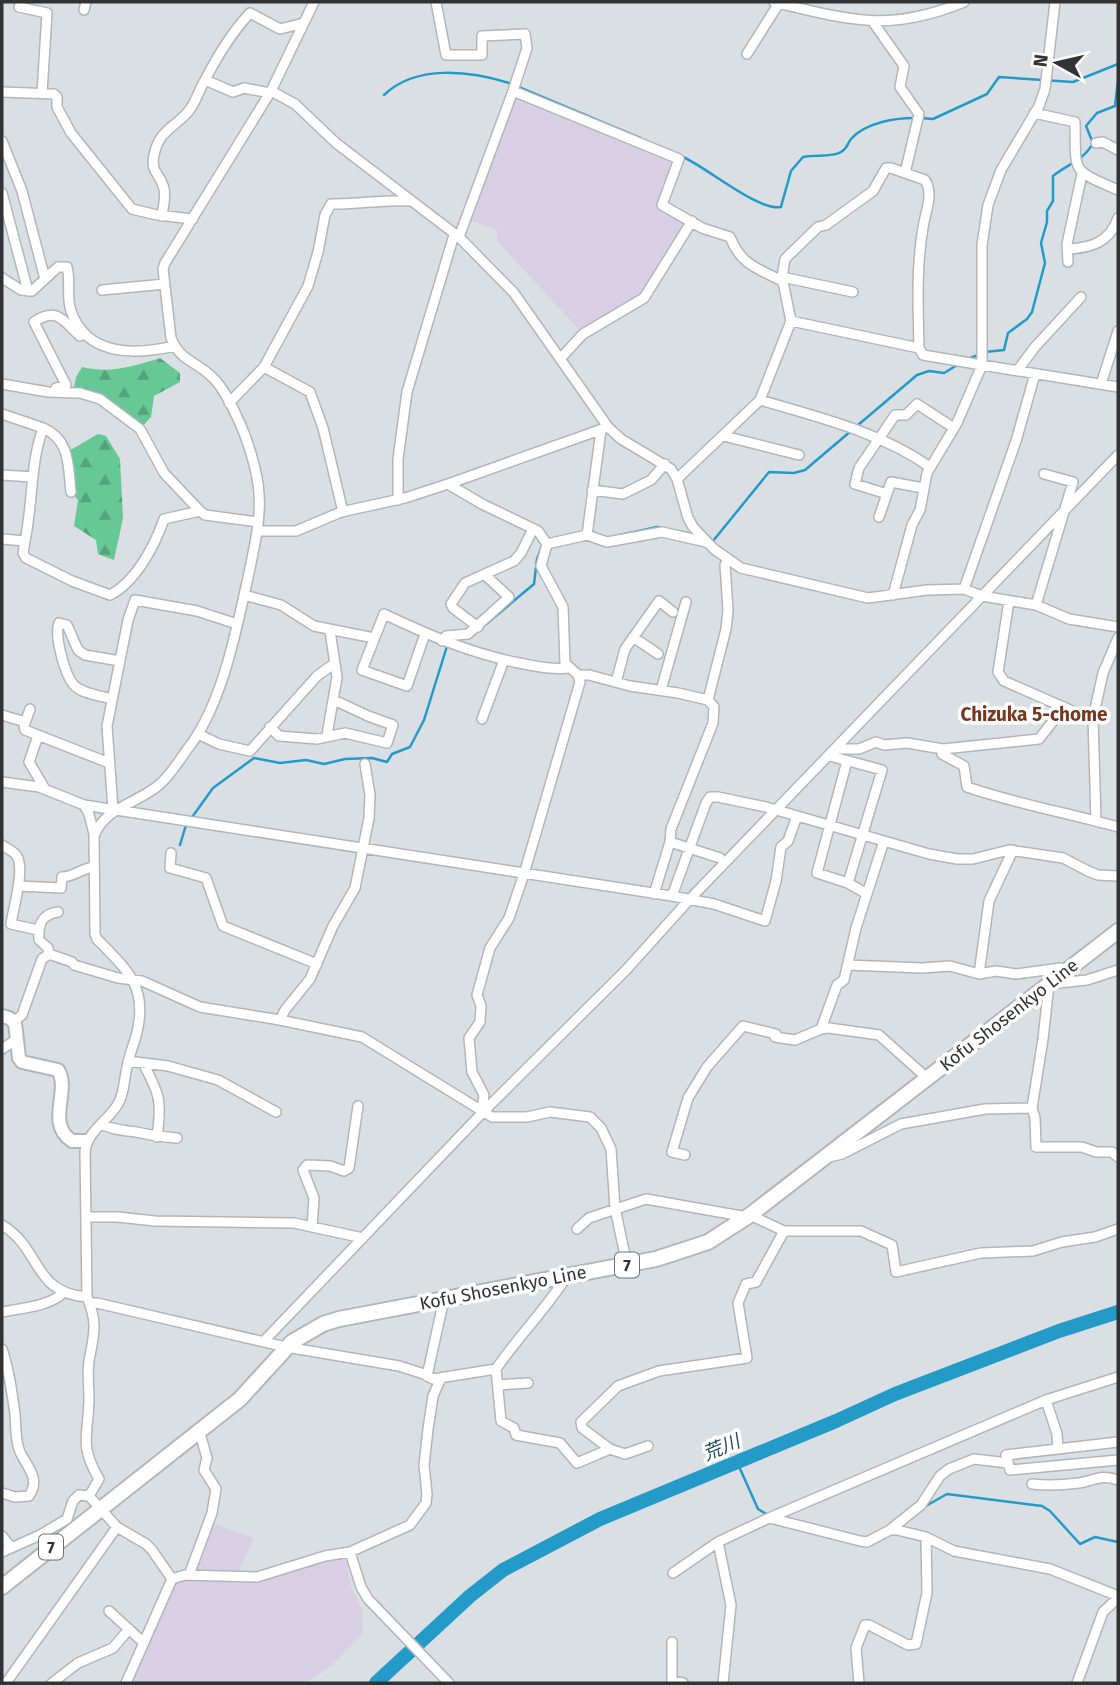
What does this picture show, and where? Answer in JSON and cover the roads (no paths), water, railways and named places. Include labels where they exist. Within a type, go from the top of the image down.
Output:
[{"type":"main road","name":"Kofu Shosenkyo Line","points":[[2,1587],[240,1399],[286,1347],[323,1324],[627,1265],[682,1252],[708,1242],[748,1216],[1118,931]]},
{"type":"street","points":[[94,836],[98,826],[109,813],[139,799],[165,779],[198,734],[220,683],[237,624],[258,527],[257,479],[239,420],[229,403],[214,379],[181,356],[171,338],[163,269],[271,92],[314,2]]},
{"type":"street","points":[[398,500],[400,435],[407,393],[457,236],[527,48],[525,34],[482,36],[482,55],[446,55],[436,2]]},
{"type":"street","points":[[747,54],[777,2],[827,15],[873,22],[909,20],[964,2]]},
{"type":"street","points":[[893,595],[912,525],[920,510],[930,467],[954,428],[982,365],[981,258],[984,226],[1001,170],[1034,113],[1046,81],[1057,7],[1055,2]]},
{"type":"street","points":[[19,7],[47,13],[42,93]]},
{"type":"street","points":[[162,216],[164,187],[161,179],[155,175],[153,166],[157,146],[169,128],[188,113],[220,50],[237,26],[250,13],[280,29],[304,23]]},
{"type":"street","points":[[873,22],[904,66],[900,88],[919,118],[905,173]]},
{"type":"street","points":[[205,80],[233,92],[244,88],[271,92],[295,104],[336,143],[457,236],[514,293],[605,429],[671,469],[677,478],[688,518],[699,535],[728,560],[752,572],[835,589],[860,597],[964,589],[982,596],[1036,605],[1069,619],[1118,627]]},
{"type":"street","points":[[513,90],[679,159],[662,205],[702,228],[730,237],[736,253],[744,260],[782,279],[853,292]]},
{"type":"street","points":[[2,92],[54,94],[57,97],[57,107],[71,133],[132,209],[162,216],[194,219]]},
{"type":"street","points":[[1034,113],[1075,122],[1078,165],[1068,262]]},
{"type":"street","points":[[2,141],[22,191],[45,279]]},
{"type":"street","points":[[1096,143],[1103,142],[1118,150]]},
{"type":"street","points":[[1078,165],[1118,190]]},
{"type":"street","points":[[677,478],[760,400],[791,321],[781,271],[785,259],[818,227],[826,225],[873,191],[886,168],[891,167],[925,180],[929,192],[920,241],[920,280],[916,306],[919,348],[923,355],[1118,387]]},
{"type":"street","points":[[2,172],[13,169]]},
{"type":"street","points":[[2,192],[28,291]]},
{"type":"street","points":[[229,403],[264,366],[307,286],[318,253],[325,215],[331,204],[367,204],[383,199],[410,201]]},
{"type":"street","points":[[1068,249],[1100,243],[1114,230],[1118,218]]},
{"type":"street","points":[[560,359],[583,334],[645,298],[692,221]]},
{"type":"street","points":[[2,278],[21,290],[28,291],[38,288],[58,267],[67,267],[71,311],[79,328],[100,347]]},
{"type":"street","points":[[102,290],[165,284]]},
{"type":"street","points":[[1017,371],[1081,297]]},
{"type":"street","points":[[48,392],[66,385],[34,322],[46,316],[62,317],[92,345],[100,347],[138,353],[175,346]]},
{"type":"street","points":[[791,321],[919,348]]},
{"type":"street","points":[[1101,384],[1118,331]]},
{"type":"street","points":[[264,366],[310,392],[323,428],[343,512]]},
{"type":"street","points":[[964,589],[1016,441],[1035,374]]},
{"type":"street","points":[[2,383],[48,392],[80,393],[100,400],[140,429],[164,473],[205,515],[258,527],[296,531],[343,512],[398,500],[605,429]]},
{"type":"street","points":[[760,400],[847,426],[930,467]]},
{"type":"street","points":[[887,494],[855,484],[859,468],[895,415],[906,415],[917,404],[954,428]]},
{"type":"street","points":[[2,414],[53,432],[61,441],[67,452],[71,492]]},
{"type":"street","points":[[43,428],[36,452],[23,553],[26,558],[72,581],[110,595],[118,591],[136,573],[158,536],[164,519],[200,511]]},
{"type":"street","points":[[587,535],[592,490],[605,429]]},
{"type":"street","points":[[724,436],[799,455]]},
{"type":"street","points":[[264,1341],[483,1111],[625,970],[689,900],[1118,455]]},
{"type":"street","points":[[592,490],[623,494],[651,480],[665,464]]},
{"type":"street","points":[[1036,605],[1073,482],[1044,474]]},
{"type":"street","points":[[2,475],[33,477]]},
{"type":"street","points":[[879,517],[891,482],[923,488]]},
{"type":"street","points":[[448,484],[533,529],[543,537],[547,544],[541,566],[562,607],[565,663],[568,668],[578,675],[708,700],[714,707],[713,723],[671,829],[670,842],[654,894]]},
{"type":"street","points":[[478,627],[451,604],[465,583],[514,561],[533,529]]},
{"type":"street","points":[[547,544],[587,535],[607,542],[662,532],[707,543]]},
{"type":"street","points":[[2,539],[25,541]]},
{"type":"street","points":[[708,700],[726,629],[728,610],[725,565],[728,560]]},
{"type":"street","points":[[442,641],[446,636],[468,634],[509,597],[485,575]]},
{"type":"street","points":[[244,596],[281,605],[314,626],[374,638]]},
{"type":"street","points":[[116,809],[107,726],[128,620],[135,600],[197,611],[237,624]]},
{"type":"street","points":[[616,682],[625,649],[659,601],[674,612]]},
{"type":"street","points":[[1009,601],[998,672],[1004,681],[1093,720]]},
{"type":"street","points":[[660,690],[686,602]]},
{"type":"street","points":[[425,634],[407,686],[362,670],[384,614],[442,641],[504,660],[556,670],[568,668]]},
{"type":"street","points":[[112,699],[73,685],[63,659],[57,625],[67,625],[78,650],[85,654],[120,661]]},
{"type":"street","points":[[327,735],[337,677],[330,631]]},
{"type":"street","points":[[634,637],[658,654]]},
{"type":"street","points":[[1096,821],[1093,720],[1098,691],[1118,638]]},
{"type":"street","points":[[482,719],[504,660]]},
{"type":"street","points":[[198,734],[219,744],[250,751],[317,676],[335,663]]},
{"type":"street","points":[[483,1111],[484,1095],[472,1072],[469,1038],[480,1022],[481,1006],[477,995],[490,948],[509,918],[524,874],[578,690],[578,675]]},
{"type":"street","points":[[270,727],[279,736],[317,739],[345,733],[387,743],[393,725],[334,700]]},
{"type":"street","points":[[833,753],[859,749],[877,742],[884,745],[908,743],[943,749],[1039,739],[1064,707]]},
{"type":"street","points":[[30,709],[25,730],[109,763]]},
{"type":"street","points":[[2,715],[25,722]]},
{"type":"street","points":[[38,736],[29,762],[45,789]]},
{"type":"street","points":[[943,749],[942,754],[964,766],[967,787],[1014,803],[1118,827]]},
{"type":"street","points":[[833,753],[847,761],[882,770],[849,883]]},
{"type":"street","points":[[847,761],[817,873],[849,883],[867,894]]},
{"type":"street","points":[[280,1020],[310,979],[333,926],[355,888],[369,818],[370,794],[365,764]]},
{"type":"street","points":[[2,782],[45,789],[84,805],[672,896],[730,908],[765,921],[776,881],[781,847],[788,841],[797,816]]},
{"type":"street","points":[[672,896],[710,797],[777,810],[957,859],[973,859],[1013,850],[1063,858],[1098,875],[1118,876]]},
{"type":"street","points":[[84,805],[94,836],[95,934],[97,940],[135,981],[141,1008],[121,1098],[86,1141],[88,1300],[94,1315],[95,1328],[88,1363],[89,1407],[85,1446],[89,1461],[100,1479],[89,1496]]},
{"type":"street","points":[[821,1029],[837,985],[844,979],[856,928],[884,841]]},
{"type":"street","points":[[670,842],[720,858]]},
{"type":"street","points":[[2,845],[17,856],[20,874],[11,925],[38,930]]},
{"type":"street","points":[[979,974],[989,901],[1013,850]]},
{"type":"street","points":[[171,853],[170,868],[206,878],[223,926],[317,964]]},
{"type":"street","points":[[18,886],[61,888],[62,877],[94,867]]},
{"type":"street","points":[[49,954],[48,948],[39,940],[38,930],[41,920],[47,914],[58,912]]},
{"type":"street","points":[[49,954],[74,965],[118,978],[142,981],[200,1007],[362,1037],[483,1111],[499,1118],[550,1112],[590,1117],[596,1121],[611,1149],[615,1208],[627,1265]]},
{"type":"street","points":[[49,954],[42,959],[22,1015],[8,1019],[17,1039],[22,1062],[58,1070],[62,1076],[59,1106],[61,1129],[66,1138],[86,1141]]},
{"type":"street","points":[[848,965],[922,968],[950,966],[979,974],[996,971],[1016,974],[1060,968],[1065,972]]},
{"type":"street","points":[[1118,970],[1087,980],[1049,984],[1031,1108],[1035,1118],[1036,1147],[1082,1147],[1096,1152],[1112,1152],[1118,1157]]},
{"type":"street","points":[[685,1155],[672,1152],[688,1098],[707,1067],[743,1026],[795,1041],[821,1029],[879,1035],[927,1078]]},
{"type":"street","points":[[2,1049],[17,1039]]},
{"type":"street","points":[[128,1061],[168,1066],[218,1080],[276,1112]]},
{"type":"street","points":[[143,1063],[157,1089],[161,1107],[157,1137]]},
{"type":"street","points":[[312,1227],[314,1198],[303,1170],[307,1165],[344,1171],[349,1168],[358,1106]]},
{"type":"street","points":[[824,1158],[842,1154],[901,1124],[985,1109],[1031,1108]]},
{"type":"street","points":[[101,1124],[114,1131],[177,1138]]},
{"type":"street","points":[[577,1229],[589,1218],[615,1208],[646,1199],[656,1199],[748,1216],[784,1231],[861,1231],[891,1245],[896,1272],[981,1253],[1032,1251],[1118,1229]]},
{"type":"street","points":[[87,1217],[294,1223],[363,1238]]},
{"type":"street","points":[[2,1225],[22,1242],[47,1282],[63,1293],[97,1303],[286,1347],[399,1366],[440,1380],[496,1369]]},
{"type":"street","points":[[648,1446],[625,1454],[610,1449],[582,1428],[581,1422],[618,1386],[659,1371],[747,1358],[738,1303],[746,1284],[756,1282],[784,1231]]},
{"type":"street","points":[[567,1276],[496,1369],[501,1421],[514,1427],[516,1436],[561,1443],[578,1463],[610,1449]]},
{"type":"street","points":[[2,1312],[41,1304],[63,1293]]},
{"type":"street","points":[[427,1376],[444,1299]]},
{"type":"street","points":[[2,1349],[7,1364],[18,1448],[32,1470],[34,1480],[29,1496],[15,1497],[2,1493]]},
{"type":"street","points":[[673,1573],[718,1542],[769,1518],[1046,1400],[1118,1377]]},
{"type":"street","points":[[172,1579],[189,1575],[257,1577],[325,1556],[350,1552],[410,1525],[426,1503],[424,1465],[428,1429],[433,1396],[440,1380]]},
{"type":"street","points":[[498,1385],[528,1383]]},
{"type":"street","points":[[1046,1400],[1057,1434],[1058,1449]]},
{"type":"street","points":[[189,1575],[212,1513],[216,1489],[204,1471],[207,1458],[199,1430]]},
{"type":"street","points":[[1118,1442],[1006,1455],[1010,1470],[1118,1460]]},
{"type":"street","points":[[769,1518],[867,1542],[890,1530],[920,1505],[940,1476],[949,1469],[974,1459],[1008,1463]]},
{"type":"street","points":[[1032,1485],[1077,1483],[1105,1476],[1118,1480]]},
{"type":"street","points":[[2,1552],[40,1535],[66,1519],[73,1501],[79,1495],[89,1496],[117,1527],[146,1544],[172,1579]]},
{"type":"street","points":[[6,1683],[117,1527]]},
{"type":"street","points":[[890,1530],[926,1537],[954,1551],[1050,1569],[1118,1597],[1104,1612],[1077,1683]]},
{"type":"street","points":[[2,1536],[11,1547]]},
{"type":"street","points":[[859,1683],[856,1648],[865,1625],[908,1645],[916,1644],[927,1593],[926,1537]]},
{"type":"street","points":[[718,1542],[730,1605],[723,1683]]},
{"type":"street","points":[[350,1552],[361,1587],[385,1618],[447,1682]]},
{"type":"street","points":[[126,1683],[172,1579]]},
{"type":"street","points":[[109,1611],[144,1643]]},
{"type":"street","points":[[52,1683],[78,1663],[113,1648],[128,1629]]},
{"type":"street","points":[[672,1642],[672,1681],[683,1683]]},
{"type":"waterway","points":[[921,118],[933,119],[987,94],[999,77],[1073,82],[1118,64]]},
{"type":"waterway","points":[[384,95],[397,85],[427,74],[478,75],[509,83],[640,138]]},
{"type":"waterway","points":[[968,359],[985,352],[1004,350],[1008,333],[1032,312],[1045,263],[1041,243],[1047,211],[1053,201],[1053,176],[1089,149],[1093,143],[1086,126],[1097,113],[1115,106],[1118,81]]},
{"type":"waterway","points":[[681,156],[746,196],[781,207],[791,171],[803,157],[837,154],[845,149],[857,134],[872,125],[889,120],[914,118]]},
{"type":"waterway","points":[[710,540],[713,541],[769,472],[794,473],[805,470],[917,375],[929,371],[944,373],[959,364]]},
{"type":"waterway","points":[[611,537],[657,527],[697,535]]},
{"type":"waterway","points":[[473,635],[534,584],[537,559],[542,546]]},
{"type":"waterway","points":[[190,820],[213,788],[254,758],[280,763],[306,760],[324,764],[345,759],[372,758],[387,762],[392,754],[410,747],[424,720],[448,643]]},
{"type":"waterway","points":[[180,845],[186,825]]},
{"type":"waterway","name":"荒川","points":[[376,1683],[470,1596],[503,1570],[600,1519],[895,1394],[1059,1331],[1118,1312]]},
{"type":"waterway","points":[[737,1462],[758,1509],[768,1515]]},
{"type":"waterway","points":[[924,1507],[947,1494],[1042,1506],[1050,1511],[1080,1544],[1095,1537],[1118,1542]]},
{"type":"waterway","points":[[805,1523],[829,1529]]},
{"type":"district","name":"Chizuka 5-chome","points":[[1034,714]]}]
